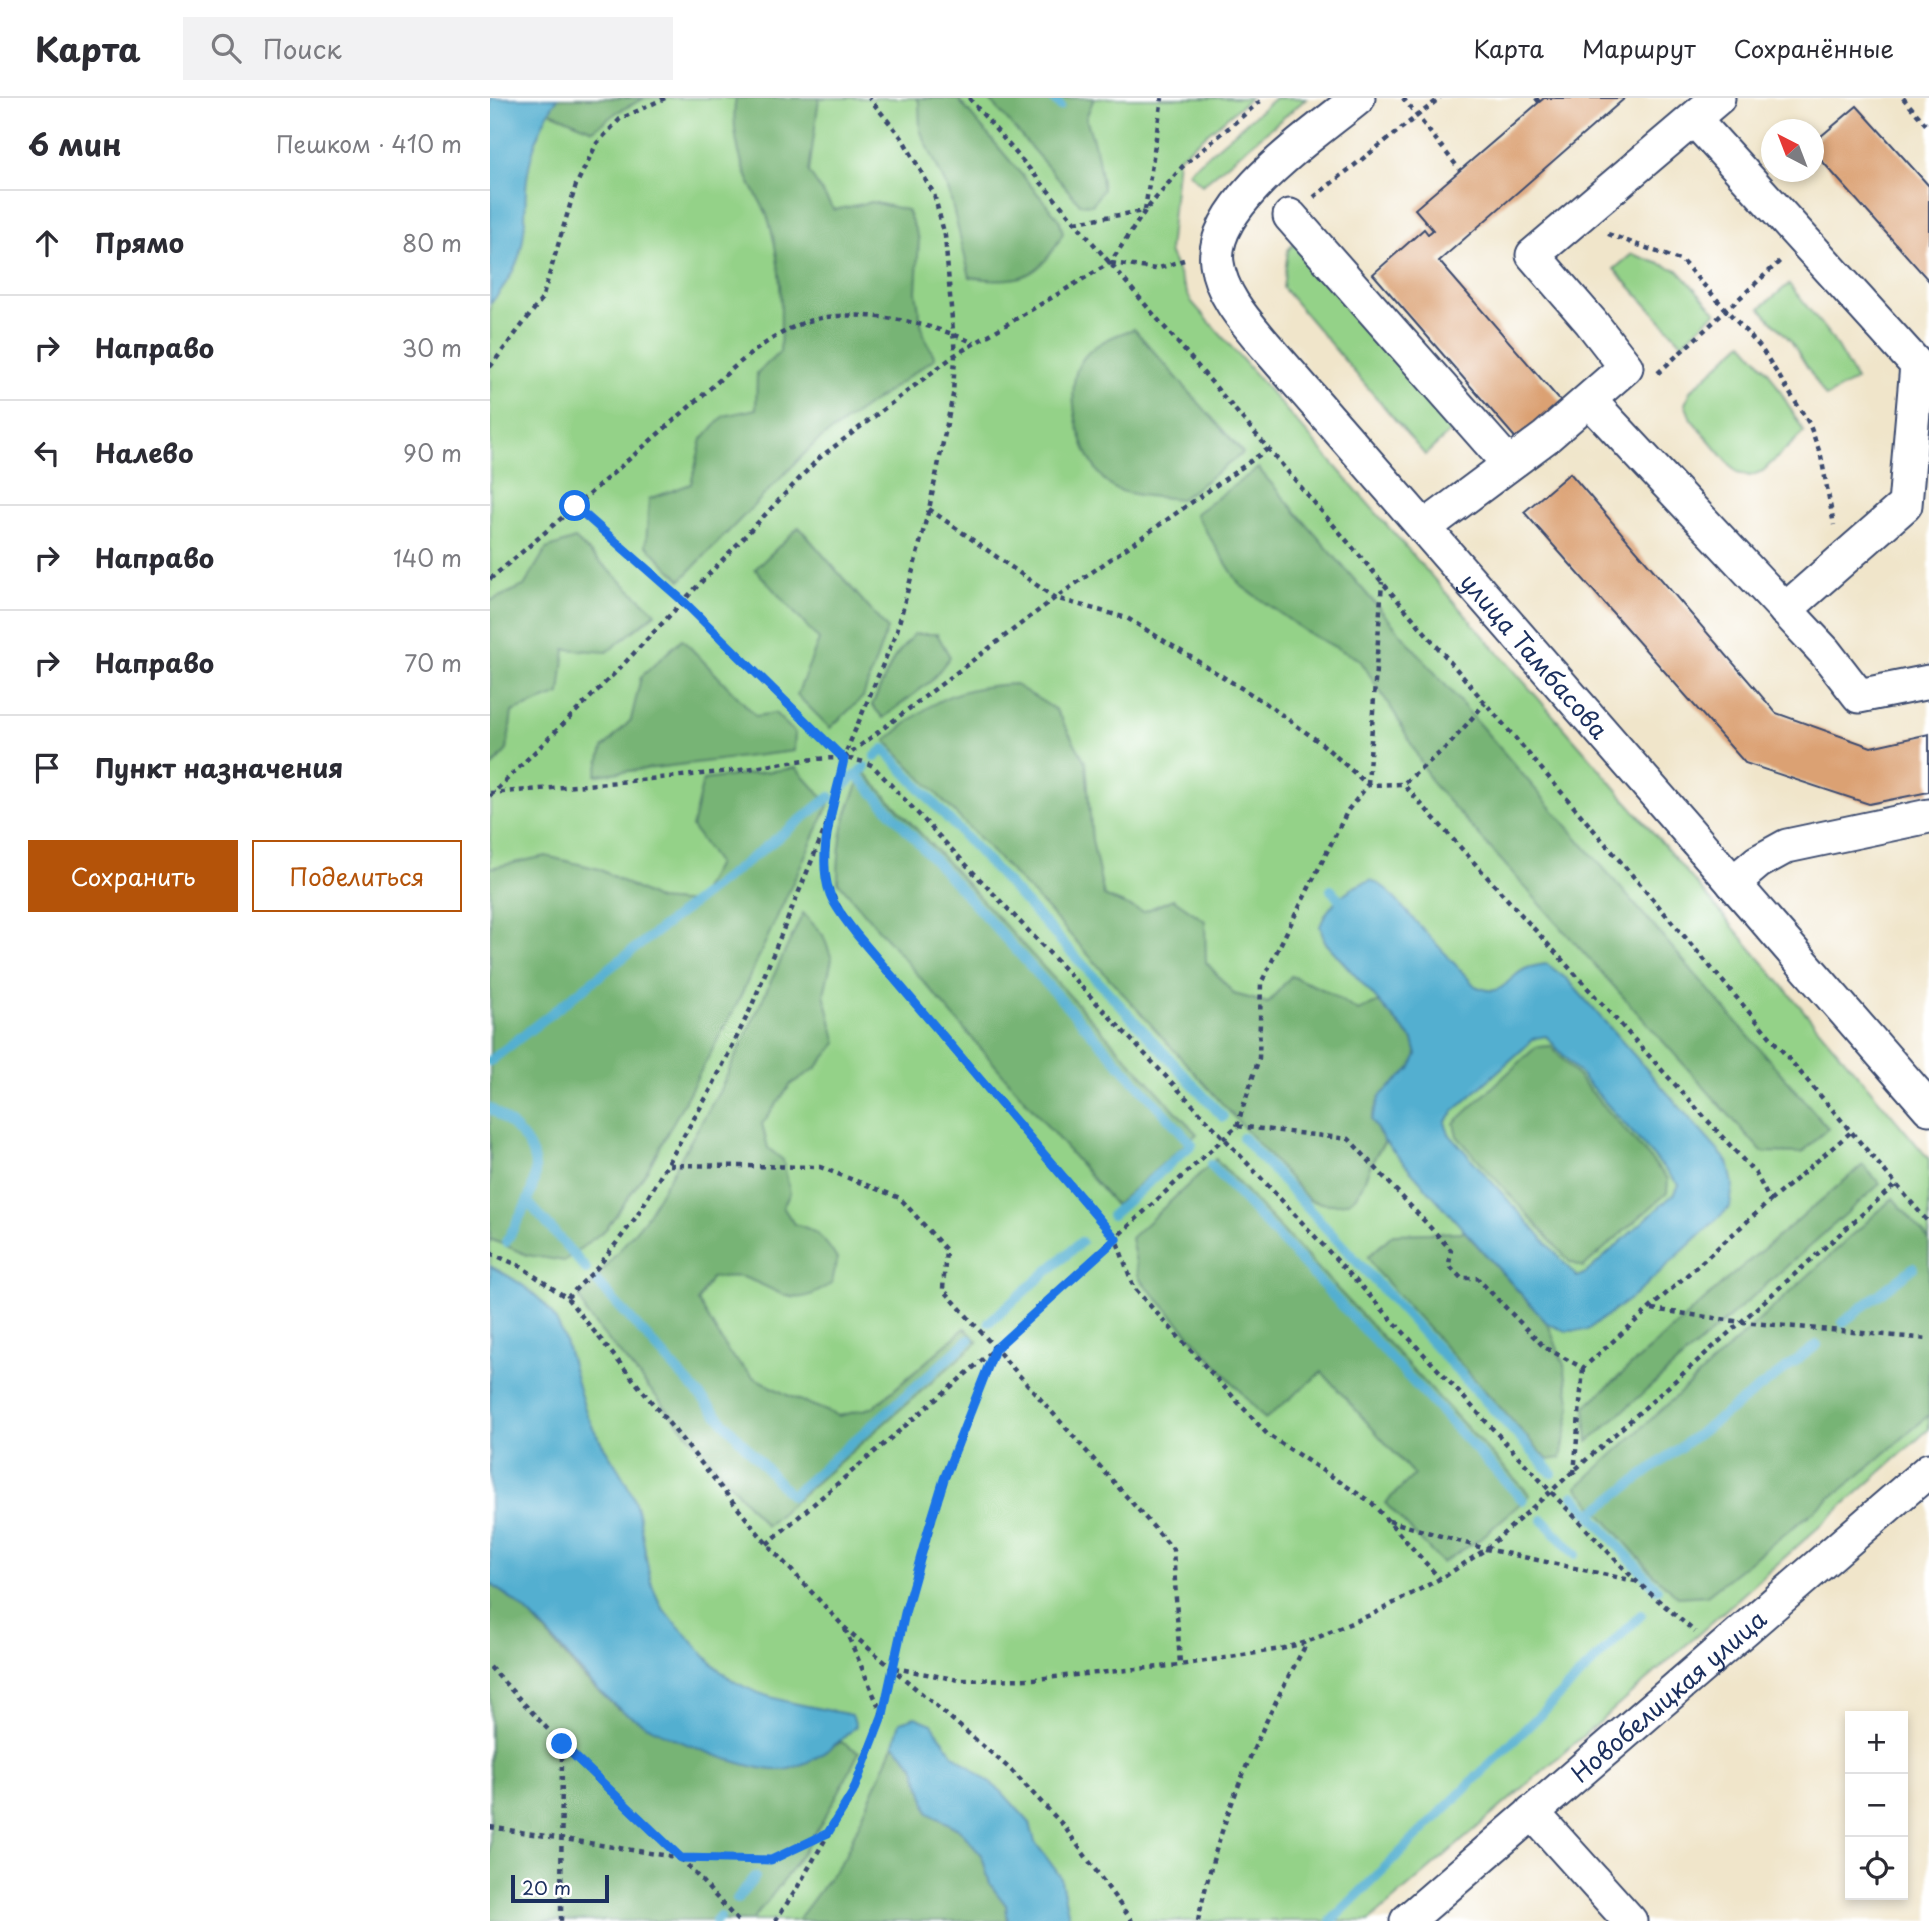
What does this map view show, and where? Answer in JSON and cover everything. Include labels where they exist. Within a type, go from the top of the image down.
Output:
[{"type":"street","name":"улица Тамбасова","points":[[1359,98],[1258,181],[1231,211],[1216,262],[1225,290],[1251,329],[1733,883],[1926,1098]]},
{"type":"street","points":[[1424,528],[1546,437],[1626,367],[1533,255],[1706,108],[1803,240],[1917,365],[1917,512],[1832,570],[1785,610]]},
{"type":"street","points":[[1290,216],[1508,463]]},
{"type":"street","points":[[1588,400],[1825,652],[1859,696],[1929,682]]},
{"type":"street","points":[[1733,883],[1758,862],[1787,846],[1929,816]]},
{"type":"street","name":"Новобелицкая улица","points":[[1407,1921],[1929,1470]]},
{"type":"street","points":[[1532,1812],[1630,1921]]},
{"type":"path","points":[[490,367],[542,299],[576,185],[597,143],[620,119],[665,98]]},
{"type":"path","points":[[869,98],[902,138],[934,194],[945,236],[955,355],[953,395],[929,509],[897,631],[844,759],[825,849],[825,873],[830,896],[857,935],[1116,1239],[1134,1288],[1267,1434],[1372,1503],[1440,1579]]},
{"type":"path","points":[[969,98],[1929,1223]]},
{"type":"path","points":[[1145,211],[1162,98]]},
{"type":"path","points":[[491,794],[683,601],[818,458],[955,355],[1110,263],[1145,211],[1182,167],[1264,98]]},
{"type":"path","points":[[1403,98],[1460,170]]},
{"type":"path","points":[[1290,216],[1440,98]]},
{"type":"path","points":[[1903,98],[1929,128]]},
{"type":"path","points":[[1075,222],[1145,211]]},
{"type":"path","points":[[1572,220],[1682,261],[1761,348],[1809,423],[1821,456],[1836,538],[1832,570]]},
{"type":"path","points":[[1626,367],[1657,373],[1803,240]]},
{"type":"path","points":[[490,579],[748,355],[804,322],[836,316],[874,317],[953,333],[975,344]]},
{"type":"path","points":[[844,759],[1055,598],[1268,449]]},
{"type":"path","points":[[575,506],[683,601],[844,759]]},
{"type":"path","points":[[929,509],[1055,598],[1127,618],[1264,702],[1321,744],[1368,785],[1403,785],[1449,745],[1485,703]]},
{"type":"path","points":[[767,1544],[995,1349],[1237,1126],[1259,1058],[1261,983],[1348,810],[1368,785],[1382,582]]},
{"type":"path","points":[[491,794],[844,759],[862,760],[873,766],[1224,1138],[1552,1493],[1636,1581],[1686,1625]]},
{"type":"path","points":[[1403,785],[1756,1174],[1770,1201]]},
{"type":"path","points":[[567,1298],[598,1267],[637,1216],[669,1165],[750,1010],[836,803]]},
{"type":"path","points":[[1237,1126],[1349,1139],[1451,1250],[1449,1265],[1461,1278],[1477,1278],[1544,1347],[1583,1368]]},
{"type":"path","points":[[1574,1474],[1583,1368],[1851,1132]]},
{"type":"path","points":[[669,1165],[820,1167],[900,1198],[946,1250],[943,1289],[1173,1549],[1180,1665]]},
{"type":"path","points":[[894,1668],[959,1680],[1046,1678],[1180,1665],[1307,1642],[1440,1579],[1486,1549],[1574,1474],[1896,1184]]},
{"type":"path","points":[[490,1253],[520,1266],[567,1298],[767,1544],[845,1628],[1010,1769],[1055,1816],[1132,1921]]},
{"type":"path","points":[[1651,1309],[1742,1322],[1929,1339]]},
{"type":"path","points":[[775,1921],[853,1792],[883,1714],[905,1613],[944,1479],[995,1349]]},
{"type":"path","points":[[1388,1521],[1486,1549],[1636,1581]]},
{"type":"path","points":[[845,1628],[883,1714]]},
{"type":"path","points":[[1198,1921],[1217,1841],[1234,1797],[1280,1690],[1307,1642]]},
{"type":"path","points":[[490,1667],[562,1744],[681,1858],[738,1921]]},
{"type":"path","points":[[561,1921],[562,1744]]},
{"type":"path","points":[[490,1827],[681,1858],[771,1860],[828,1833]]},
{"type":"green space","points":[[490,98],[1250,98],[1178,158],[1169,252],[1191,301],[1586,753],[1929,1159],[1929,1429],[1613,1710],[1369,1921],[490,1921]]},
{"type":"green space","points":[[558,98],[645,98],[617,112],[593,130],[548,111]]},
{"type":"green space","points":[[736,98],[819,98],[809,172],[834,210],[872,202],[907,210],[919,239],[916,292],[923,334],[935,358],[815,443],[681,580],[646,545],[649,499],[691,484],[702,439],[724,416],[756,409],[757,373],[780,352],[781,300],[776,249],[767,215],[749,181],[739,151],[734,118]]},
{"type":"green space","points":[[916,98],[957,98],[1059,219],[1063,233],[1046,260],[1036,269],[1026,275],[1002,280],[970,277],[949,192],[920,130],[919,102]]},
{"type":"green space","points":[[988,98],[1094,98],[1086,118],[1097,153],[1103,189],[1092,205],[1080,204]]},
{"type":"green space","points":[[1275,98],[1307,98],[1202,185],[1188,172]]},
{"type":"green space","points":[[1298,239],[1461,422],[1425,455],[1283,288],[1288,250]]},
{"type":"green space","points":[[1632,254],[1678,270],[1716,312],[1682,343],[1614,269]]},
{"type":"green space","points":[[1789,284],[1831,337],[1856,380],[1826,397],[1791,341],[1760,308]]},
{"type":"green space","points":[[1134,329],[1243,453],[1181,499],[1135,494],[1112,487],[1092,463],[1078,429],[1073,393],[1080,363],[1097,345]]},
{"type":"green space","points":[[1743,342],[1769,372],[1804,432],[1763,471],[1750,476],[1737,473],[1691,419],[1685,404],[1690,391]]},
{"type":"green space","points":[[1258,468],[1828,1128],[1802,1153],[1762,1152],[1432,783],[1395,714],[1360,660],[1306,632],[1240,585],[1195,514]]},
{"type":"green space","points":[[799,527],[887,629],[863,697],[830,728],[797,695],[819,640],[755,569]]},
{"type":"green space","points":[[575,539],[656,613],[607,652],[565,649],[560,694],[512,712],[507,750],[490,769],[490,601],[524,586],[546,549]]},
{"type":"green space","points":[[914,634],[937,634],[950,657],[931,681],[883,718],[872,705],[894,658]]},
{"type":"green space","points":[[682,639],[756,716],[775,713],[795,733],[794,751],[596,775],[603,748],[631,720],[641,677]]},
{"type":"green space","points":[[1014,684],[1056,710],[1086,763],[1092,840],[1104,896],[1143,912],[1173,899],[1205,921],[1206,962],[1234,994],[1268,1003],[1291,976],[1324,990],[1358,1011],[1379,1002],[1413,1040],[1417,1055],[1410,1069],[1380,1097],[1371,1120],[1385,1142],[1353,1199],[1329,1204],[1309,1200],[1046,908],[886,741],[916,716],[944,699],[975,689]]},
{"type":"green space","points":[[796,768],[829,804],[737,1004],[648,1169],[606,1229],[564,1261],[527,1255],[490,1239],[490,868],[546,856],[599,869],[658,900],[696,903],[717,863],[692,827],[703,780]]},
{"type":"green space","points":[[864,772],[1197,1134],[1115,1205],[838,882],[839,852],[844,826]]},
{"type":"green space","points":[[803,913],[823,935],[832,959],[824,994],[837,1043],[816,1068],[791,1084],[762,1124],[768,1148],[783,1160],[790,1193],[783,1207],[794,1224],[809,1229],[820,1237],[837,1259],[832,1283],[818,1292],[797,1298],[741,1277],[711,1278],[698,1301],[729,1353],[753,1377],[787,1395],[839,1416],[874,1407],[965,1328],[978,1342],[766,1526],[587,1315],[580,1298],[645,1219],[719,1092]]},
{"type":"green space","points":[[1551,1046],[1668,1179],[1667,1193],[1583,1267],[1570,1262],[1457,1136],[1454,1123],[1536,1047]]},
{"type":"green space","points":[[1216,1159],[1530,1495],[1480,1539],[1442,1563],[1385,1503],[1414,1475],[1322,1372],[1265,1419],[1139,1278],[1131,1238]]},
{"type":"green space","points":[[1863,1165],[1880,1184],[1588,1442],[1585,1407],[1730,1277]]},
{"type":"green space","points":[[1893,1198],[1929,1240],[1929,1415],[1861,1474],[1707,1595],[1678,1597],[1654,1575],[1577,1487]]},
{"type":"green space","points":[[1465,1232],[1548,1324],[1564,1365],[1571,1407],[1561,1458],[1548,1460],[1377,1272],[1368,1257],[1393,1234]]},
{"type":"green space","points":[[490,1583],[528,1612],[582,1676],[618,1709],[660,1730],[816,1757],[841,1742],[859,1752],[811,1840],[751,1921],[490,1921]]},
{"type":"green space","points":[[894,1744],[914,1765],[929,1813],[960,1830],[982,1856],[990,1884],[1006,1905],[1008,1921],[797,1921],[844,1858]]},
{"type":"water","points":[[490,98],[558,98],[540,129],[532,153],[518,260],[508,280],[490,304]]},
{"type":"water","points":[[1371,880],[1385,888],[1475,986],[1498,989],[1525,969],[1547,964],[1568,980],[1728,1162],[1733,1184],[1730,1207],[1634,1296],[1587,1330],[1566,1331],[1548,1324],[1385,1142],[1371,1120],[1380,1096],[1410,1069],[1417,1055],[1413,1040],[1325,942],[1320,926],[1329,910],[1340,897]],"holes":[[[1546,1036],[1679,1185],[1675,1193],[1586,1273],[1577,1277],[1449,1134],[1445,1122],[1535,1038]]]},
{"type":"water","points":[[490,1266],[535,1295],[558,1324],[590,1421],[633,1497],[641,1524],[647,1566],[663,1609],[715,1666],[739,1684],[770,1697],[852,1715],[856,1726],[825,1752],[799,1766],[773,1770],[700,1750],[650,1727],[616,1706],[528,1613],[490,1583]]},
{"type":"water","points":[[915,1717],[932,1724],[953,1754],[1002,1792],[1030,1823],[1035,1842],[1060,1876],[1070,1921],[1008,1921],[1006,1905],[990,1884],[982,1856],[960,1830],[929,1813],[914,1765],[894,1744],[900,1722]]},
{"type":"building","points":[[1544,98],[1625,98],[1439,261],[1563,404],[1519,442],[1373,274],[1424,229],[1428,234],[1433,230],[1415,209]]},
{"type":"building","points":[[1857,106],[1929,186],[1929,281],[1824,163],[1824,134]]},
{"type":"building","points":[[1570,473],[1776,713],[1871,747],[1929,734],[1929,792],[1869,804],[1745,763],[1524,512]]},
{"type":"waterway","points":[[1053,98],[1060,106]]},
{"type":"waterway","points":[[875,757],[884,749],[1223,1117]]},
{"type":"waterway","points":[[845,785],[865,767]]},
{"type":"waterway","points":[[857,775],[1192,1144],[1112,1215]]},
{"type":"waterway","points":[[490,1061],[830,797]]},
{"type":"waterway","points":[[1331,890],[1339,899]]},
{"type":"waterway","points":[[490,1108],[525,1140],[533,1155],[535,1170],[527,1202],[506,1242]]},
{"type":"waterway","points":[[1243,1138],[1552,1473]]},
{"type":"waterway","points":[[1211,1165],[1523,1500]]},
{"type":"waterway","points":[[528,1202],[586,1269]]},
{"type":"waterway","points":[[989,1322],[1081,1242]]},
{"type":"waterway","points":[[1843,1322],[1913,1268]]},
{"type":"waterway","points":[[597,1282],[791,1496],[969,1340]]},
{"type":"waterway","points":[[1591,1514],[1817,1345]]},
{"type":"waterway","points":[[1574,1496],[1657,1589]]},
{"type":"waterway","points":[[1543,1520],[1575,1554]]},
{"type":"waterway","points":[[1331,1921],[1641,1615]]},
{"type":"waterway","points":[[737,1899],[755,1877]]},
{"type":"waterway","points":[[716,1921],[720,1917]]},
{"type":"route","points":[[562,1744],[681,1858],[771,1860],[828,1833],[853,1792],[883,1714],[905,1613],[928,1531],[944,1479],[995,1349],[1116,1239],[857,935],[830,896],[825,873],[825,849],[844,759],[683,601],[575,506]]}]
